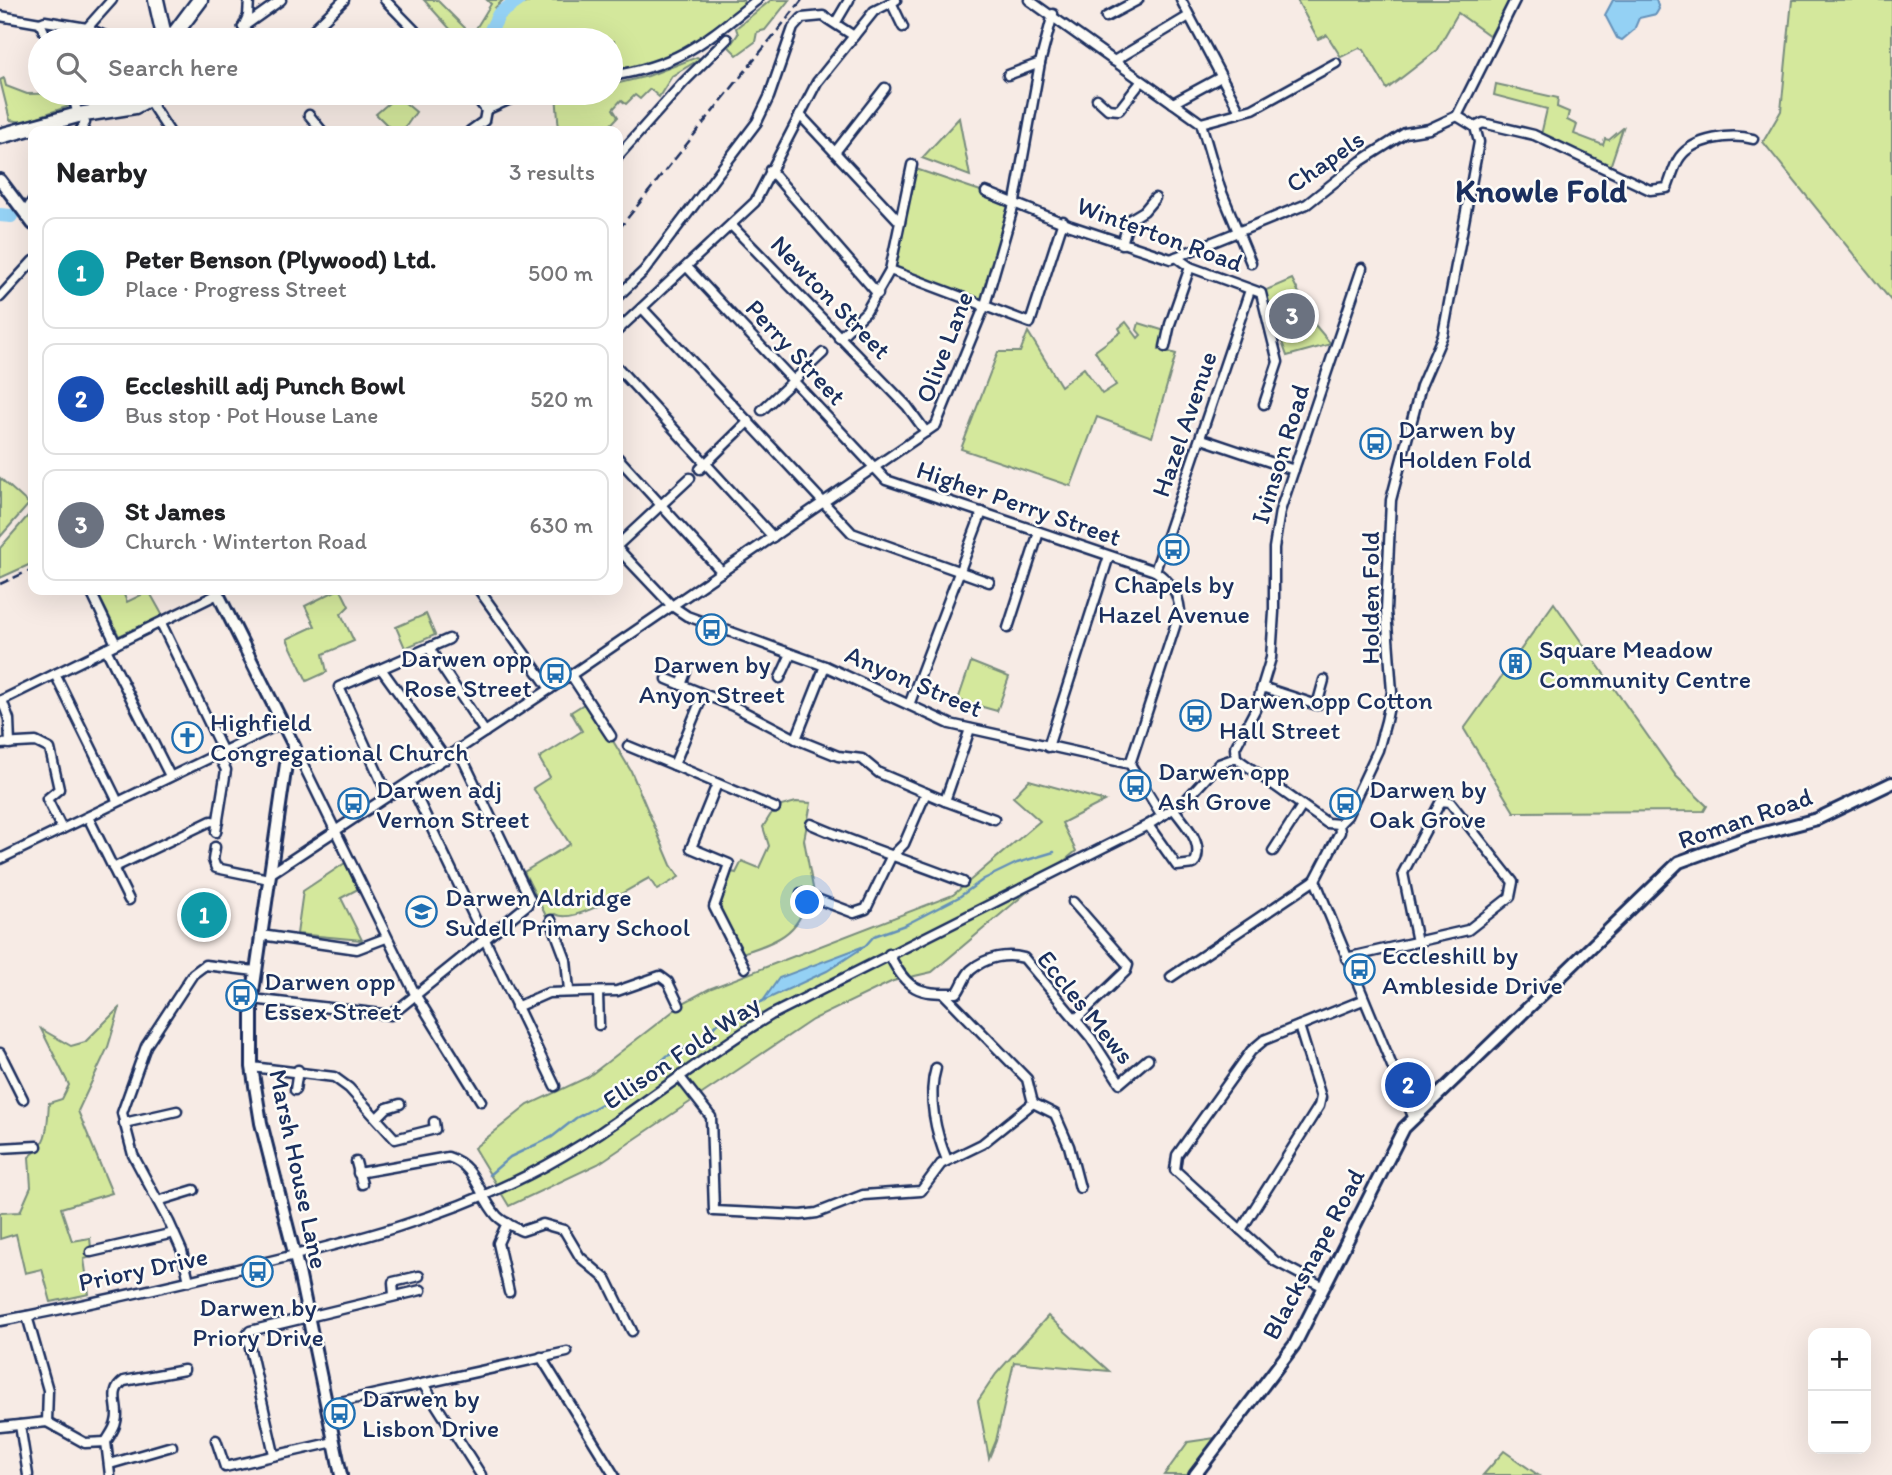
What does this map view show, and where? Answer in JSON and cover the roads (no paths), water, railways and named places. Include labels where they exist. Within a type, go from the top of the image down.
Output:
[{"type":"highway","points":[[176,28],[200,0]]},
{"type":"highway","points":[[157,7],[170,21],[186,16]]},
{"type":"highway","points":[[157,7],[163,28]]},
{"type":"highway","points":[[62,126],[81,123],[136,105]]},
{"type":"highway","points":[[0,136],[28,132]]},
{"type":"street","points":[[0,16],[88,28],[112,0]]},
{"type":"street","points":[[249,0],[256,5],[271,6]]},
{"type":"street","points":[[243,27],[248,16],[249,0]]},
{"type":"street","points":[[243,27],[281,0]]},
{"type":"street","points":[[315,28],[344,0]]},
{"type":"street","points":[[385,0],[412,28]]},
{"type":"street","points":[[623,74],[649,70],[696,49],[757,0]]},
{"type":"street","points":[[836,22],[849,0]]},
{"type":"street","points":[[1029,0],[1201,123],[1237,233],[1251,262]]},
{"type":"street","name":"Olive Lane","points":[[269,877],[571,675],[936,425],[985,305],[1015,201],[1051,0]]},
{"type":"street","points":[[1106,17],[1138,0]]},
{"type":"street","points":[[1181,0],[1240,111]]},
{"type":"street","points":[[1515,0],[1457,116],[1475,127],[1483,123],[1534,135],[1650,190],[1667,188],[1679,157],[1691,148],[1719,138],[1740,135],[1753,139]]},
{"type":"street","points":[[623,325],[755,202],[817,82],[874,11],[894,1],[902,27]]},
{"type":"street","points":[[623,291],[644,271],[757,122],[769,97],[793,27],[802,18],[823,16],[854,36]]},
{"type":"street","points":[[1114,61],[1189,16]]},
{"type":"street","points":[[40,23],[42,28]]},
{"type":"street","points":[[623,151],[727,39]]},
{"type":"street","points":[[1009,75],[1040,63]]},
{"type":"street","points":[[1201,123],[1252,108],[1336,63]]},
{"type":"street","points":[[1173,103],[1221,77]]},
{"type":"street","points":[[1097,99],[1108,109],[1119,110],[1141,82]]},
{"type":"street","points":[[836,151],[885,88]]},
{"type":"street","points":[[76,105],[81,123]]},
{"type":"street","points":[[155,105],[166,126]]},
{"type":"street","points":[[477,126],[484,121],[486,110],[482,105]]},
{"type":"street","points":[[486,110],[497,105]]},
{"type":"street","points":[[309,115],[318,126]]},
{"type":"street","points":[[800,115],[900,222]]},
{"type":"street","name":"Chapels","points":[[1177,257],[1315,200],[1361,161],[1405,133],[1429,129],[1457,116]]},
{"type":"street","name":"Holden Fold","points":[[1315,880],[1340,832],[1339,824],[1347,816],[1378,750],[1387,721],[1392,692],[1385,611],[1391,500],[1421,386],[1443,335],[1479,142],[1475,127]]},
{"type":"street","points":[[839,338],[866,312],[890,270],[912,165]]},
{"type":"street","points":[[770,170],[878,294]]},
{"type":"street","points":[[0,180],[28,217]]},
{"type":"street","name":"Winterton Road","points":[[986,191],[1122,244],[1171,259],[1177,257],[1190,267],[1261,293],[1278,362],[1264,404]]},
{"type":"street","points":[[1122,244],[1129,219],[1144,211],[1155,198]]},
{"type":"street","points":[[25,213],[28,208]]},
{"type":"street","points":[[890,270],[1030,323],[1063,221]]},
{"type":"street","name":"Newton Street","points":[[731,225],[907,406],[926,432]]},
{"type":"street","points":[[0,297],[28,266]]},
{"type":"street","name":"Perry Street","points":[[687,267],[874,467]]},
{"type":"street","points":[[1165,348],[1170,324],[1190,267]]},
{"type":"street","name":"Ivinson Road","points":[[1236,758],[1235,748],[1255,710],[1270,659],[1275,612],[1274,548],[1280,512],[1362,268]]},
{"type":"street","name":"Hazel Avenue","points":[[1155,571],[1202,439],[1250,290]]},
{"type":"street","points":[[642,308],[852,533],[989,582]]},
{"type":"street","points":[[762,410],[823,353]]},
{"type":"street","points":[[623,374],[703,466],[773,537]]},
{"type":"street","points":[[703,466],[749,421]]},
{"type":"street","points":[[1202,439],[1294,470]]},
{"type":"street","points":[[623,463],[722,572]]},
{"type":"street","name":"Higher Perry Street","points":[[874,467],[886,480],[1155,571]]},
{"type":"street","points":[[623,542],[690,478]]},
{"type":"street","points":[[909,705],[982,512]]},
{"type":"street","points":[[1008,628],[1039,532]]},
{"type":"street","name":"Anyon Street","points":[[623,552],[672,606],[687,616],[825,666],[950,724],[1130,764]]},
{"type":"street","points":[[1048,747],[1109,556]]},
{"type":"street","points":[[1155,571],[1169,580],[1178,596],[1180,611],[1130,764],[1162,816]]},
{"type":"street","points":[[92,595],[117,644]]},
{"type":"street","points":[[62,829],[47,799],[59,789],[50,749],[36,742],[5,744],[9,719],[1,701],[211,595]]},
{"type":"street","points":[[218,595],[415,994],[481,1101]]},
{"type":"street","points":[[483,595],[550,689]]},
{"type":"street","points":[[160,623],[226,770],[216,832]]},
{"type":"street","points":[[388,796],[339,687],[449,639]]},
{"type":"street","points":[[429,648],[485,732]]},
{"type":"street","points":[[106,649],[170,776]]},
{"type":"street","points":[[780,678],[791,654]]},
{"type":"street","points":[[796,739],[825,666]]},
{"type":"street","points":[[382,670],[446,759]]},
{"type":"street","points":[[681,685],[686,672]]},
{"type":"street","points":[[55,674],[117,800]]},
{"type":"street","points":[[571,675],[611,736]]},
{"type":"street","points":[[667,679],[733,706],[796,739],[838,756],[862,759],[878,773],[993,819]]},
{"type":"street","points":[[1262,687],[1317,705],[1325,680]]},
{"type":"street","points":[[674,765],[702,695]]},
{"type":"street","points":[[0,859],[88,817],[117,800],[282,723]]},
{"type":"street","points":[[945,801],[970,729]]},
{"type":"street","points":[[628,746],[772,806],[763,816]]},
{"type":"street","name":"Marsh House Lane","points":[[295,748],[286,757],[255,971],[251,1067],[261,1123],[295,1256],[341,1475]]},
{"type":"street","points":[[252,999],[391,1015],[527,905],[530,899],[458,749]]},
{"type":"street","points":[[1174,808],[1197,843],[1198,856],[1194,863],[1183,867],[1177,866],[1148,825],[1174,808],[1185,801],[1219,764],[1236,758],[1328,823],[1339,824]]},
{"type":"street","points":[[410,783],[555,1086]]},
{"type":"street","name":"Roman Road","points":[[1415,1119],[1679,862],[1745,838],[1817,819],[1892,783]]},
{"type":"street","points":[[717,784],[691,848],[729,864],[714,907],[743,964],[750,956]]},
{"type":"street","points":[[801,893],[854,913],[863,911],[869,906],[891,857],[904,844],[926,793]]},
{"type":"street","points":[[1346,958],[1417,942],[1468,930],[1510,897],[1513,882],[1450,802],[1441,801],[1403,873],[1417,942]]},
{"type":"street","points":[[1273,851],[1302,806]]},
{"type":"street","points":[[88,817],[128,900]]},
{"type":"street","points":[[113,868],[211,821],[218,822]]},
{"type":"street","points":[[811,824],[891,857],[963,882]]},
{"type":"street","name":"Ellison Fold Way","points":[[295,1256],[384,1234],[485,1195],[584,1143],[771,1015],[1148,825]]},
{"type":"street","points":[[215,847],[213,860],[216,867],[269,877]]},
{"type":"street","points":[[1171,977],[1315,880],[1415,1119]]},
{"type":"street","points":[[1073,902],[1128,965],[1126,971],[1075,1020]]},
{"type":"street","points":[[551,920],[566,960],[569,990]]},
{"type":"street","points":[[261,935],[357,949],[386,938]]},
{"type":"street","points":[[889,954],[912,989],[944,994],[1027,1079],[1033,1103],[1055,1114],[1069,1146],[1080,1188]]},
{"type":"street","name":"Eccles Mews","points":[[944,994],[957,993],[971,970],[1010,954],[1024,958],[1075,1020],[1120,1083],[1148,1059]]},
{"type":"street","points":[[189,1281],[174,1233],[134,1155],[122,1113],[146,1046],[192,974],[205,965],[255,971]]},
{"type":"street","points":[[1180,971],[1185,980]]},
{"type":"street","points":[[516,1007],[548,993],[569,990],[598,993],[617,991],[660,976],[668,982],[679,1005]]},
{"type":"street","points":[[598,993],[599,1025]]},
{"type":"street","points":[[1324,1287],[1275,1261],[1175,1170],[1177,1155],[1251,1051],[1264,1040],[1363,1000]]},
{"type":"street","points":[[1241,1230],[1319,1106],[1321,1097],[1299,1026]]},
{"type":"street","points":[[0,1053],[23,1099]]},
{"type":"street","points":[[251,1067],[298,1070],[334,1077],[342,1081],[395,1139],[435,1129],[434,1122]]},
{"type":"street","points":[[936,1068],[933,1079],[937,1138],[947,1160]]},
{"type":"street","points":[[295,1090],[298,1070]]},
{"type":"street","points":[[679,1076],[711,1117],[714,1211],[801,1215],[817,1213],[863,1195],[921,1191],[940,1164],[982,1143],[1033,1103]]},
{"type":"street","points":[[377,1118],[387,1108],[400,1104]]},
{"type":"street","points":[[124,1123],[177,1111]]},
{"type":"street","name":"Blacksnape Road","points":[[1195,1475],[1295,1344],[1405,1128],[1415,1119]]},
{"type":"street","points":[[0,1148],[37,1146]]},
{"type":"street","points":[[358,1173],[448,1157],[462,1162],[474,1176],[497,1216],[507,1223],[522,1231],[543,1224],[564,1230],[580,1257],[607,1280],[632,1331]]},
{"type":"street","points":[[356,1162],[362,1184]]},
{"type":"street","points":[[158,1201],[194,1190]]},
{"type":"street","points":[[507,1223],[498,1244],[509,1292]]},
{"type":"street","points":[[91,1252],[174,1233]]},
{"type":"street","name":"Priory Drive","points":[[0,1321],[295,1256]]},
{"type":"street","points":[[394,1295],[393,1282],[419,1276]]},
{"type":"street","points":[[274,1454],[247,1335],[250,1331],[421,1290]]},
{"type":"street","points":[[27,1316],[48,1390],[47,1422]]},
{"type":"street","points":[[326,1405],[567,1352]]},
{"type":"street","points":[[541,1357],[614,1475]]},
{"type":"street","points":[[110,1475],[106,1442],[117,1422],[114,1392],[117,1386],[124,1381],[184,1370]]},
{"type":"street","points":[[423,1384],[481,1475]]},
{"type":"street","points":[[0,1427],[47,1422],[85,1443],[106,1442]]},
{"type":"street","points":[[20,1425],[28,1475]]},
{"type":"street","points":[[216,1440],[225,1467],[334,1442]]},
{"type":"street","points":[[110,1464],[172,1446]]},
{"type":"water","points":[[1613,0],[1656,0],[1659,9],[1656,14],[1639,18],[1634,30],[1622,40],[1617,38],[1605,15]]},
{"type":"water","points":[[867,945],[827,971],[763,1001],[779,978]]},
{"type":"waterway","points":[[492,28],[499,14],[519,0]]},
{"type":"waterway","points":[[0,215],[11,216]]},
{"type":"waterway","points":[[866,945],[874,936],[905,925],[959,897],[984,879],[1017,863],[1054,852]]},
{"type":"waterway","points":[[489,1175],[510,1157],[552,1137],[576,1118],[638,1084],[667,1056],[697,1043],[724,1018],[763,1001]]},
{"type":"railway","points":[[623,224],[802,0]]},
{"type":"railway","points":[[0,584],[28,571]]},
{"type":"place","name":"St James","points":[[1292,316]]},
{"type":"place","name":"Darwen by Holden Fold","points":[[1375,444]]},
{"type":"place","name":"Chapels by Hazel Avenue","points":[[1174,549]]},
{"type":"place","name":"Darwen by Anyon Street","points":[[712,629]]},
{"type":"place","name":"Square Meadow Community Centre","points":[[1516,664]]},
{"type":"place","name":"Darwen opp Rose Street","points":[[555,673]]},
{"type":"place","name":"Darwen opp Cotton Hall Street","points":[[1196,715]]},
{"type":"place","name":"Highfield Congregational Church","points":[[187,737]]},
{"type":"place","name":"Darwen opp Ash Grove","points":[[1135,786]]},
{"type":"place","name":"Darwen adj Vernon Street","points":[[353,804]]},
{"type":"place","name":"Darwen by Oak Grove","points":[[1346,804]]},
{"type":"place","name":"Darwen Aldridge Sudell Primary School","points":[[422,912]]},
{"type":"place","name":"Peter Benson (Plywood) Ltd.","points":[[204,915]]},
{"type":"place","name":"Eccleshill by Ambleside Drive","points":[[1359,970]]},
{"type":"place","name":"Darwen opp Essex Street","points":[[241,996]]},
{"type":"place","name":"Eccleshill adj Punch Bowl","points":[[1408,1085]]},
{"type":"place","name":"Darwen by Priory Drive","points":[[258,1271]]},
{"type":"place","name":"Darwen by Lisbon Drive","points":[[339,1413]]},
{"type":"district","name":"Knowle Fold","points":[[1541,190]]}]
